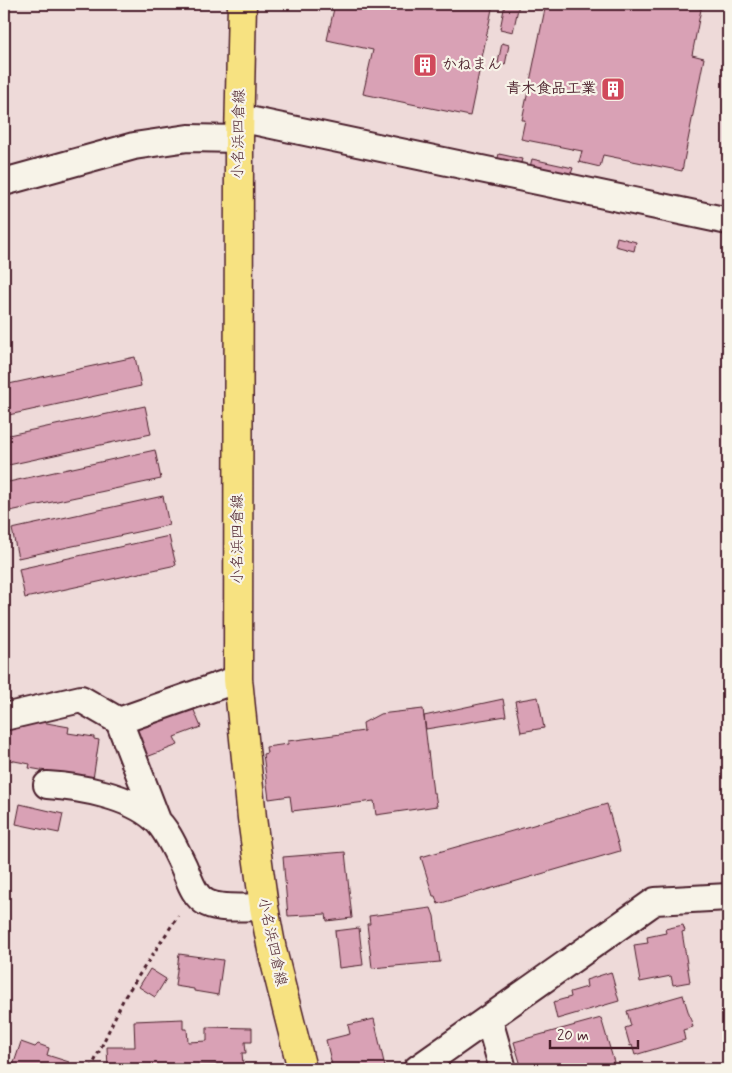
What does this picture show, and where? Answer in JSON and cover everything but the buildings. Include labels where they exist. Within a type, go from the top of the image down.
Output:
[{"type":"main road","name":"小名浜四倉線","points":[[242,4],[239,128],[238,679],[252,818],[264,907],[272,950],[302,1069]]},
{"type":"street","points":[[4,182],[134,146],[239,128],[728,221]]},
{"type":"street","points":[[119,721],[238,679]]},
{"type":"street","points":[[4,717],[81,699],[119,721],[156,820],[174,846],[194,891],[205,902],[215,906],[264,907]]},
{"type":"street","points":[[47,785],[71,786],[99,793],[139,807],[156,820]]},
{"type":"street","points":[[417,1069],[655,901],[728,897]]},
{"type":"street","points":[[489,1020],[503,1069]]},
{"type":"path","points":[[92,1069],[124,998],[194,891]]},
{"type":"place","name":"かねまん","points":[[425,65]]},
{"type":"place","name":"青木食品工業","points":[[613,89]]}]
